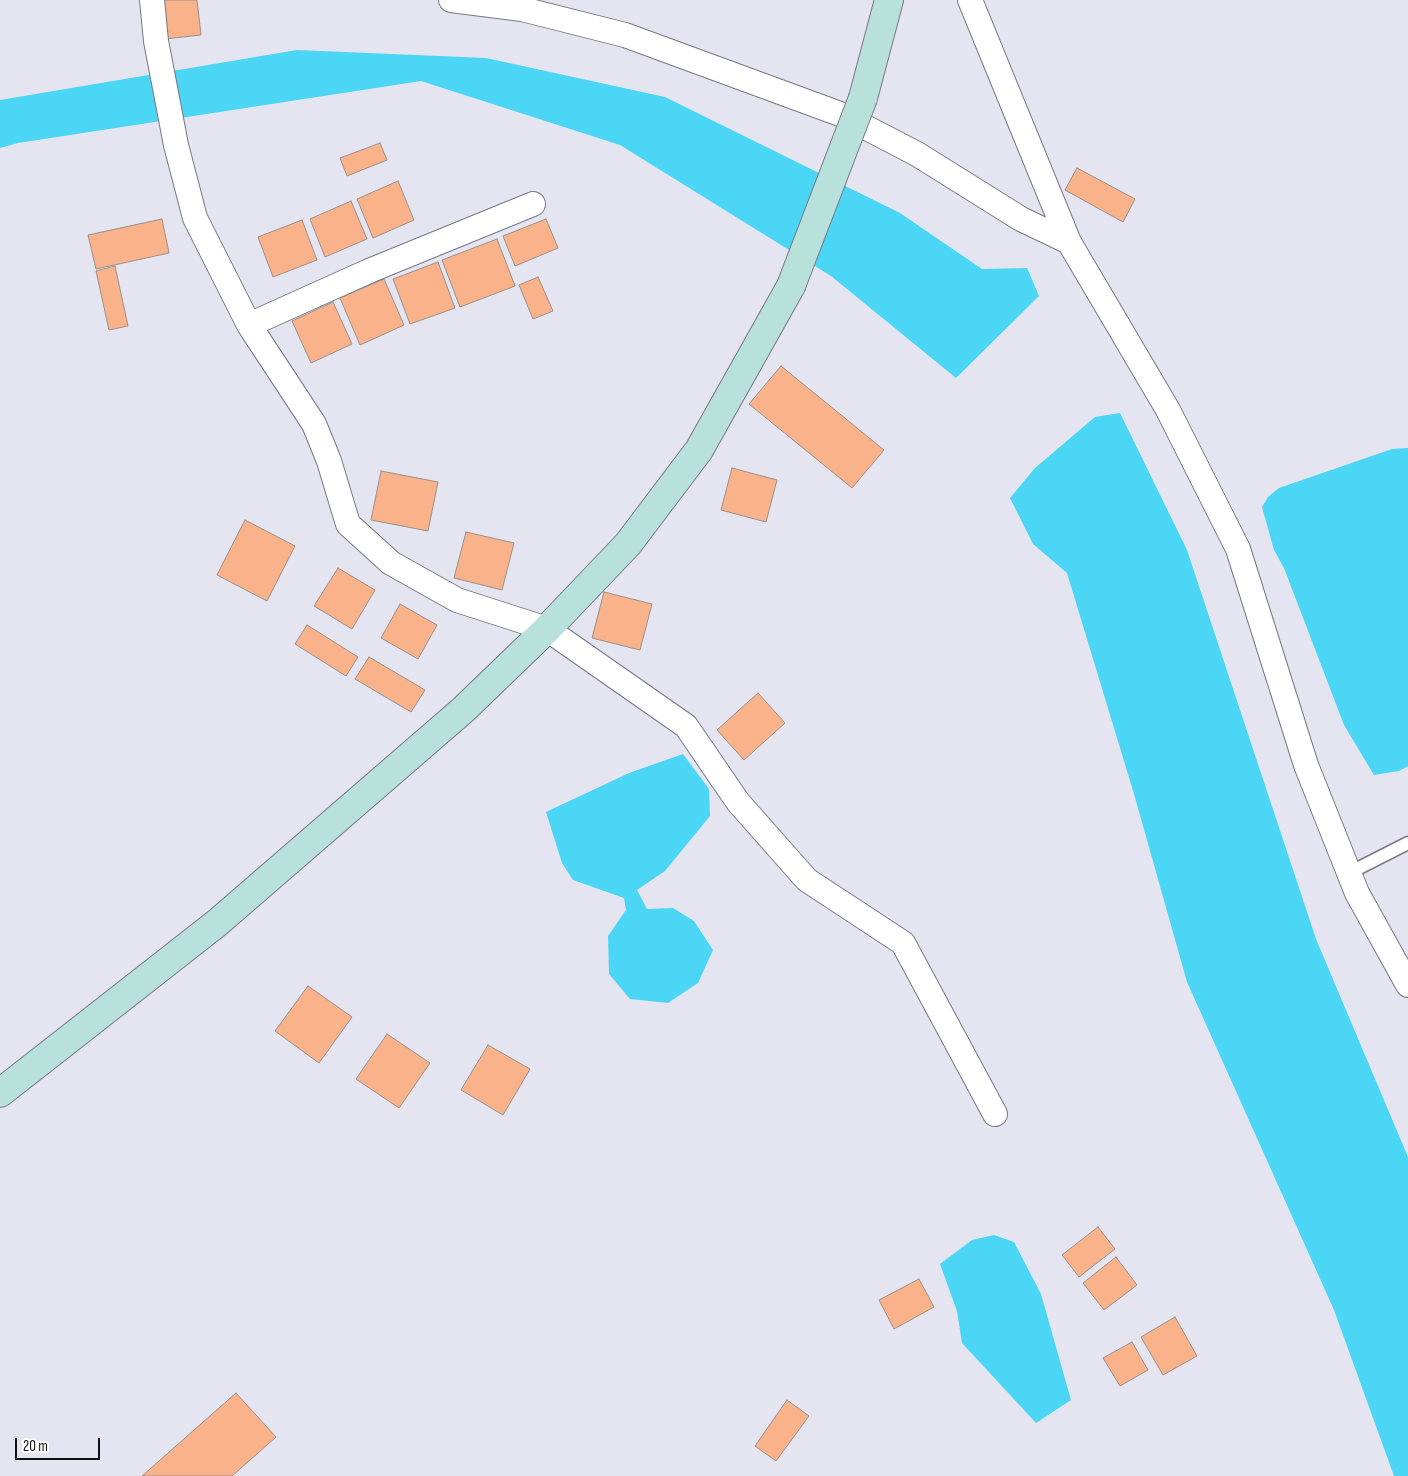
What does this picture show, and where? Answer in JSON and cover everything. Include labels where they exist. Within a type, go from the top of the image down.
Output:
[{"type":"main road","points":[[0,1093],[217,923],[463,710],[547,629],[628,544],[699,450],[790,286],[863,98],[889,0]]},
{"type":"street","points":[[152,0],[156,42],[176,145],[195,218],[250,325],[314,424],[329,461],[348,524],[358,536],[391,563],[457,600],[547,629],[686,726],[738,802],[807,880],[903,943],[995,1114]]},
{"type":"street","points":[[451,0],[522,9],[625,35],[840,114],[917,154],[1022,219],[1069,242]]},
{"type":"street","points":[[970,0],[1069,242],[1168,410],[1238,549],[1306,765],[1357,893],[1408,985]]},
{"type":"street","points":[[250,325],[369,271],[532,204]]},
{"type":"lane","points":[[1350,873],[1408,843]]},
{"type":"water","points":[[297,50],[486,58],[665,97],[900,213],[982,269],[1027,268],[1039,296],[956,378],[831,276],[620,145],[421,81],[18,143],[0,148],[0,100]]},
{"type":"water","points":[[1120,413],[1187,550],[1316,939],[1408,1157],[1408,1476],[1394,1476],[1334,1310],[1187,982],[1134,794],[1067,573],[1033,544],[1010,498],[1035,468],[1095,417]]},
{"type":"water","points":[[1408,448],[1408,766],[1399,771],[1374,775],[1344,725],[1284,568],[1274,550],[1262,507],[1268,497],[1279,488],[1392,449]]},
{"type":"water","points":[[683,754],[709,789],[710,816],[665,871],[637,890],[647,909],[673,908],[694,921],[713,950],[698,983],[668,1003],[630,999],[609,974],[608,936],[626,910],[624,898],[573,880],[562,863],[546,812],[629,773]]},
{"type":"water","points":[[994,1235],[1014,1242],[1041,1294],[1071,1400],[1036,1423],[962,1343],[957,1311],[940,1264],[972,1240]]},
{"type":"building","points":[[161,0],[197,0],[201,35],[165,39]]},
{"type":"building","points":[[380,143],[387,160],[347,176],[340,158]]},
{"type":"building","points":[[1077,168],[1135,199],[1123,222],[1065,190]]},
{"type":"building","points":[[398,181],[414,220],[373,238],[357,199]]},
{"type":"building","points":[[351,201],[367,239],[325,257],[310,219]]},
{"type":"building","points":[[162,219],[169,253],[96,269],[88,235]]},
{"type":"building","points":[[546,219],[558,248],[515,266],[503,236]]},
{"type":"building","points":[[302,220],[317,260],[273,277],[258,237]]},
{"type":"building","points":[[497,239],[515,286],[460,307],[442,260]]},
{"type":"building","points":[[438,262],[455,308],[410,324],[393,279]]},
{"type":"building","points":[[115,266],[128,326],[109,330],[96,271]]},
{"type":"building","points":[[538,277],[553,311],[533,319],[519,285]]},
{"type":"building","points":[[384,279],[404,325],[360,345],[340,298]]},
{"type":"building","points":[[333,302],[352,344],[311,363],[292,321]]},
{"type":"building","points":[[781,366],[884,450],[852,488],[749,404]]},
{"type":"building","points":[[732,468],[777,480],[766,522],[721,510]]},
{"type":"building","points":[[381,471],[438,482],[428,531],[371,520]]},
{"type":"building","points":[[245,520],[295,546],[267,601],[217,575]]},
{"type":"building","points":[[466,532],[514,543],[502,590],[454,578]]},
{"type":"building","points":[[338,568],[375,590],[352,629],[314,606]]},
{"type":"building","points":[[604,592],[652,604],[640,650],[592,638]]},
{"type":"building","points":[[400,604],[437,625],[418,659],[381,638]]},
{"type":"building","points":[[307,625],[358,657],[346,676],[295,644]]},
{"type":"building","points":[[369,657],[425,690],[411,712],[355,679]]},
{"type":"building","points":[[758,693],[785,723],[744,760],[717,730]]},
{"type":"building","points":[[308,986],[352,1017],[319,1063],[275,1031]]},
{"type":"building","points":[[387,1034],[430,1063],[399,1108],[356,1079]]},
{"type":"building","points":[[488,1045],[530,1069],[503,1115],[461,1090]]},
{"type":"building","points":[[1098,1227],[1115,1249],[1079,1277],[1062,1255]]},
{"type":"building","points":[[1116,1257],[1137,1285],[1104,1310],[1083,1283]]},
{"type":"building","points":[[919,1279],[934,1307],[894,1329],[879,1300]]},
{"type":"building","points":[[1175,1317],[1197,1356],[1163,1375],[1141,1337]]},
{"type":"building","points":[[1132,1342],[1148,1370],[1120,1386],[1103,1358]]},
{"type":"building","points":[[236,1393],[276,1437],[232,1476],[142,1476]]},
{"type":"building","points":[[787,1400],[809,1416],[776,1461],[755,1446]]}]
